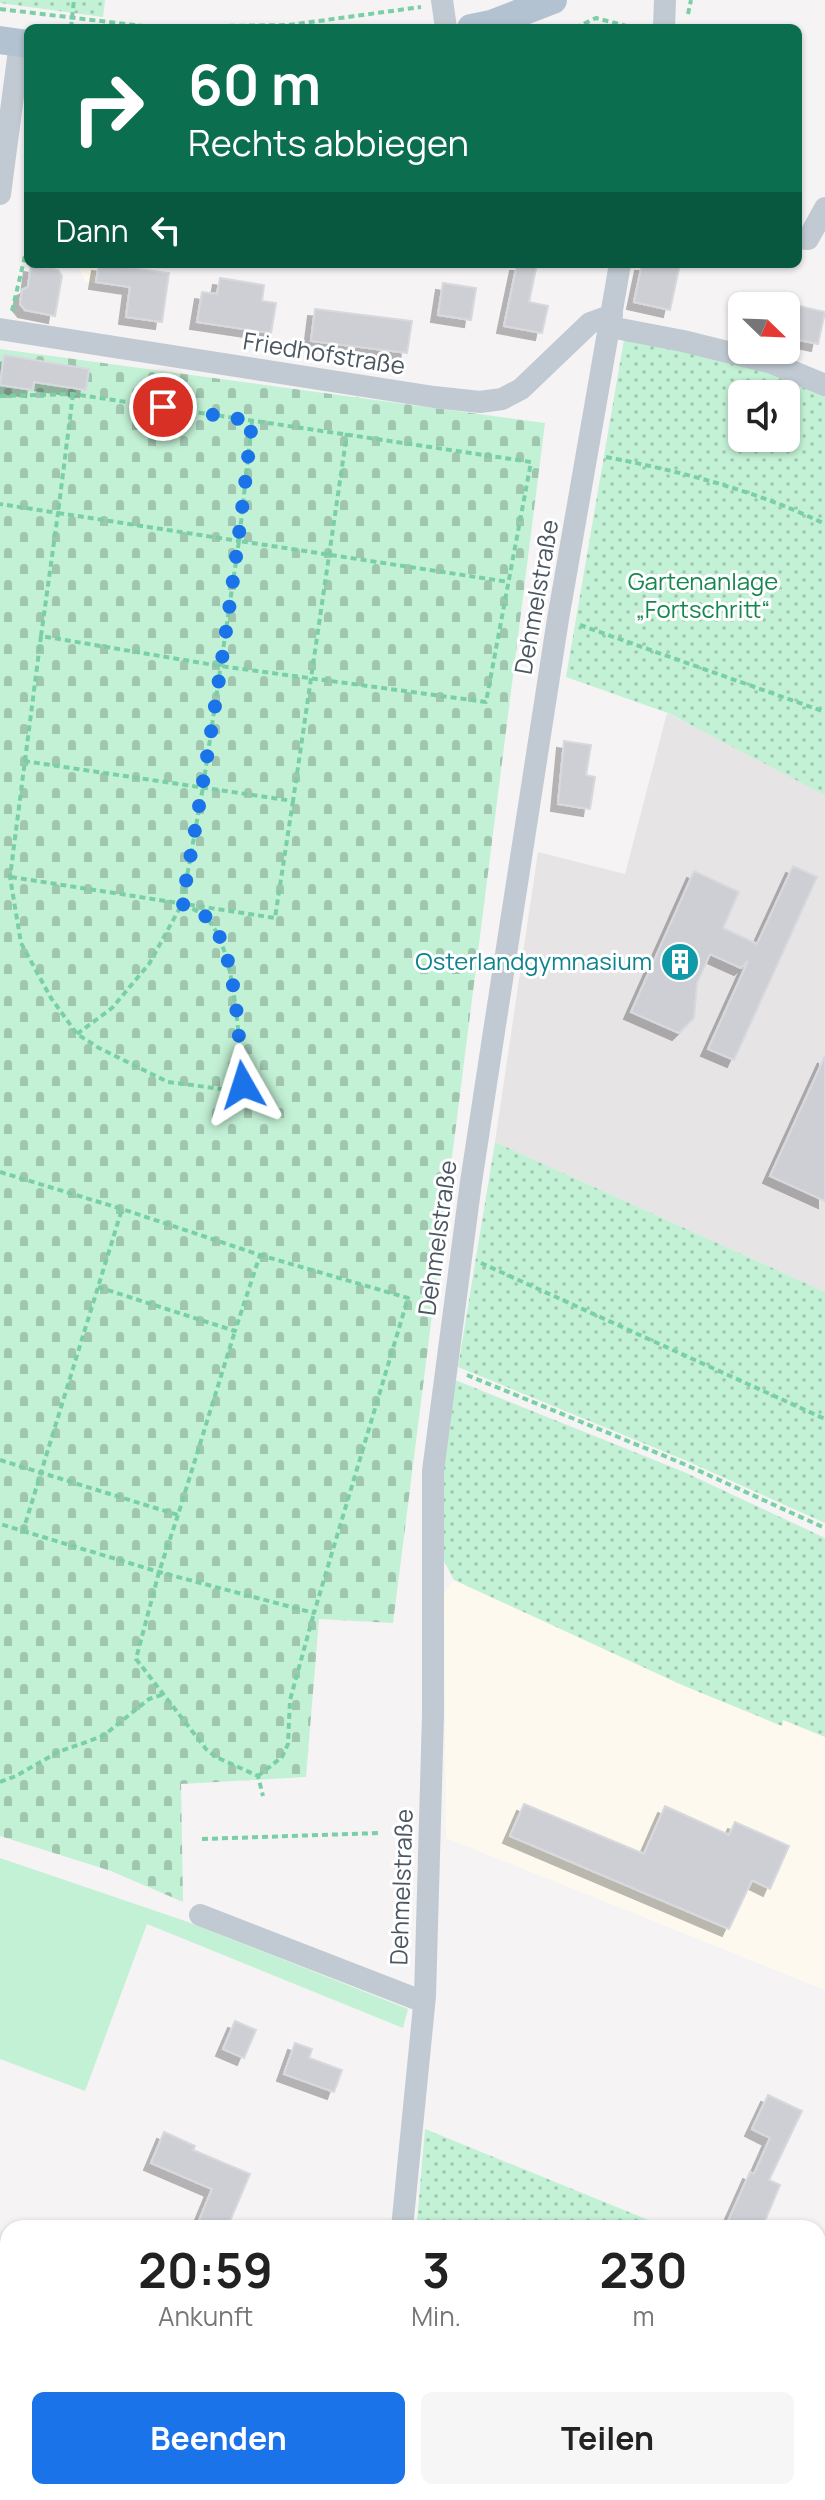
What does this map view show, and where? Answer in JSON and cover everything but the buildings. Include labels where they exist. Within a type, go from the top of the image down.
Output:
[{"type":"main road","points":[[491,24],[553,0]]},
{"type":"street","points":[[664,24],[665,0]]},
{"type":"street","points":[[442,2],[445,24]]},
{"type":"street","points":[[0,194],[16,42]]},
{"type":"street","points":[[802,238],[808,239],[825,208]]},
{"type":"street","name":"Dehmelstraße","points":[[403,2220],[424,2002],[433,1715],[433,1471],[461,1254],[558,619],[619,268]]},
{"type":"street","points":[[611,321],[772,363],[825,385]]},
{"type":"street","name":"Friedhofstraße","points":[[4,330],[480,402],[502,399],[521,389],[590,323],[611,321]]},
{"type":"street","points":[[200,1915],[424,2002]]},
{"type":"path","points":[[71,24],[74,0]]},
{"type":"path","points":[[297,24],[388,13],[442,2]]},
{"type":"path","points":[[0,9],[116,24]]},
{"type":"path","points":[[583,24],[596,18],[619,24]]},
{"type":"path","points":[[4,330],[24,258]]},
{"type":"path","points":[[73,394],[10,877],[21,943],[51,998],[77,1034],[168,1082],[222,1089],[243,1085],[227,956],[215,929],[204,915],[182,904]]},
{"type":"path","points":[[0,396],[73,394],[531,462],[486,702],[220,666],[41,636]]},
{"type":"path","points":[[77,1034],[112,1008],[149,964],[182,904],[203,787],[239,541],[252,421]]},
{"type":"path","points":[[10,877],[275,918],[347,433]]},
{"type":"path","points":[[589,453],[665,468],[760,498],[825,524]]},
{"type":"path","points":[[0,504],[509,582]]},
{"type":"path","points":[[558,619],[825,712]]},
{"type":"path","points":[[24,761],[293,801]]},
{"type":"path","points":[[0,1172],[260,1255],[408,1298],[290,1700],[288,1744],[282,1757],[258,1776]]},
{"type":"path","points":[[23,1531],[122,1209]]},
{"type":"path","points":[[461,1254],[825,1419]]},
{"type":"path","points":[[258,1776],[216,1757],[206,1749],[136,1659],[159,1572],[260,1255]]},
{"type":"path","points":[[98,1287],[235,1331]]},
{"type":"path","points":[[447,1367],[684,1464],[825,1528]]},
{"type":"path","points":[[0,1460],[178,1515]]},
{"type":"path","points":[[0,1524],[159,1572],[314,1613]]},
{"type":"path","points":[[0,1782],[58,1752],[103,1736],[149,1699],[164,1694]]},
{"type":"path","points":[[258,1776],[263,1796]]},
{"type":"path","points":[[202,1839],[379,1833]]},
{"type":"shaded area","points":[[80,268],[115,268],[112,285],[85,282]]},
{"type":"shaded area","points":[[667,713],[825,793],[825,1292],[495,1142],[538,852],[625,874]]},
{"type":"shaded area","points":[[454,1580],[682,1685],[781,1726],[783,1719],[825,1737],[825,1990],[446,1838],[444,1594]]},
{"type":"green space","points":[[0,0],[105,0],[103,17],[0,3]]},
{"type":"green space","name":"Gartenanlage „Fortschritt“","points":[[627,322],[728,352],[728,364],[770,364],[825,380],[825,795],[668,713],[566,677]]},
{"type":"green space","points":[[0,349],[545,423],[393,1623],[319,1619],[306,1777],[181,1784],[183,1902],[111,1871],[0,1836]]},
{"type":"green space","points":[[495,1142],[825,1292],[825,1523],[687,1461],[458,1367]]},
{"type":"green space","points":[[455,1380],[684,1472],[825,1538],[825,1737],[783,1720],[782,1726],[682,1685],[454,1580],[442,1557],[443,1465]]},
{"type":"green space","points":[[0,1858],[188,1922],[408,2009],[403,2028],[147,1924],[85,2091],[0,2059]]},
{"type":"green space","points":[[425,2129],[648,2220],[417,2220]]},
{"type":"place","name":"Osterlandgymnasium","points":[[680,962]]},
{"type":"route","points":[[163,407],[252,421],[239,541],[203,787],[182,904],[204,915],[215,929],[227,956],[243,1085]]}]
